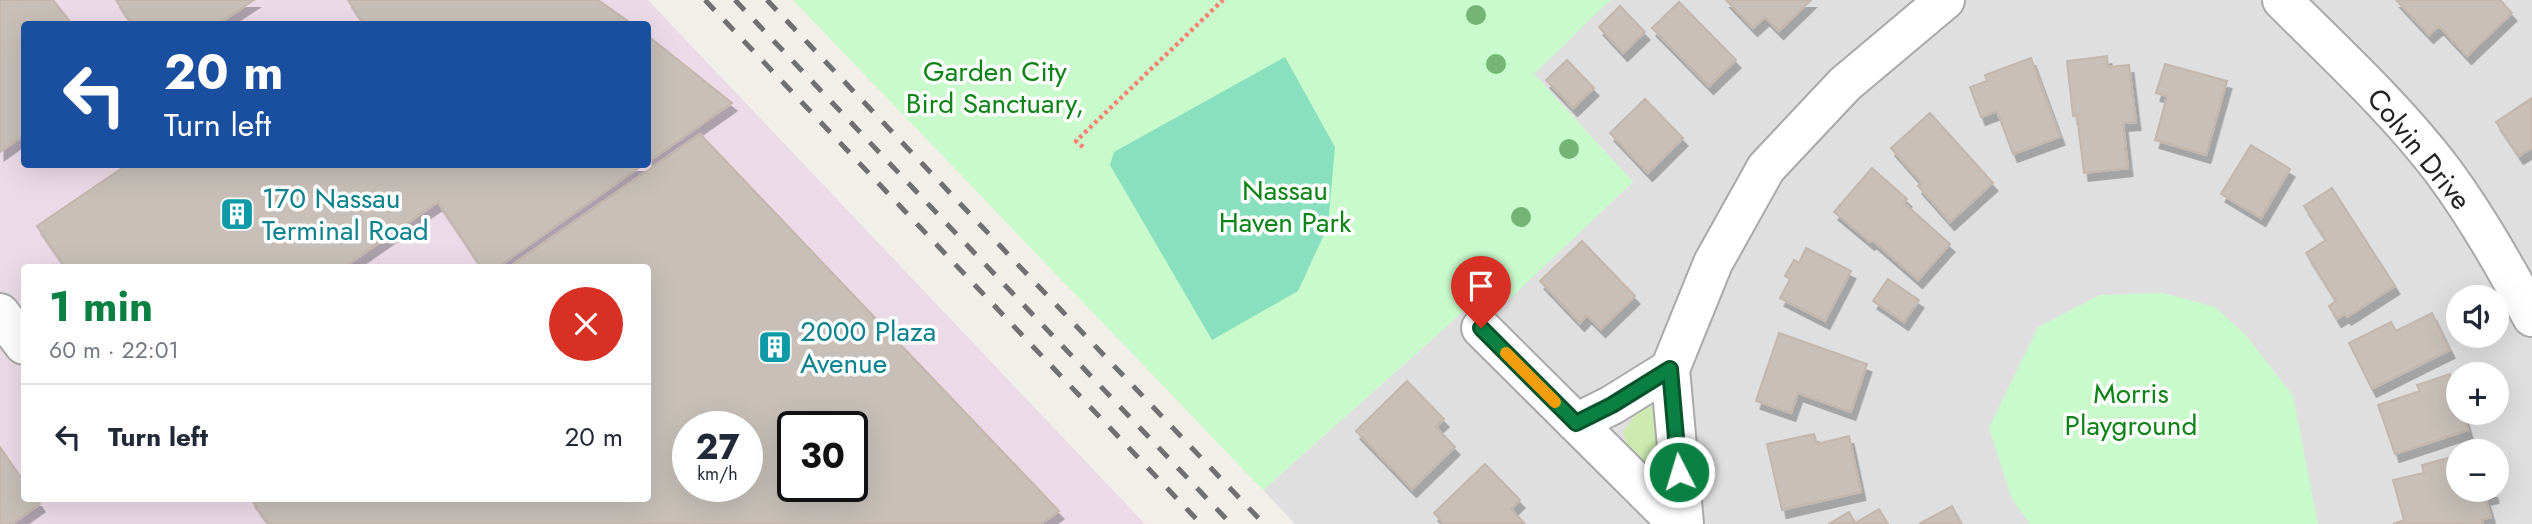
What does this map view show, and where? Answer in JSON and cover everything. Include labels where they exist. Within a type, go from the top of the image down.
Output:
[{"type":"street","points":[[1684,524],[1670,369],[1713,263],[1766,168],[1844,84],[1945,0]]},
{"type":"street","name":"Colvin Drive","points":[[2282,0],[2374,91],[2442,170],[2488,235],[2532,317]]},
{"type":"street","points":[[0,313],[21,341]]},
{"type":"street","points":[[1481,328],[1678,524]]},
{"type":"street","points":[[1576,423],[1612,405],[1670,369]]},
{"type":"path","points":[[1083,147],[1076,141],[1223,0]]},
{"type":"shaded area","points":[[0,0],[648,0],[1145,524],[0,524]]},
{"type":"shaded area","points":[[1610,0],[2532,0],[2532,524],[1295,524],[1263,490],[1484,293],[1499,308],[1633,182],[1533,73]]},
{"type":"green space","name":"Nassau Haven Park","points":[[793,0],[1610,0],[1534,74],[1633,182],[1499,309],[1484,293],[1263,490]]},
{"type":"green space","points":[[1285,57],[1335,147],[1328,226],[1298,291],[1212,340],[1110,165],[1114,152]]},
{"type":"green space","name":"Morris Playground","points":[[2163,293],[2215,307],[2245,334],[2293,396],[2318,524],[2030,524],[2012,499],[1989,428],[2038,327],[2100,295]]},
{"type":"green space","points":[[1643,404],[1650,404],[1656,429],[1659,460],[1655,474],[1627,445],[1623,432]]},
{"type":"building","points":[[0,0],[53,0],[70,21],[21,21],[21,137],[0,152]]},
{"type":"building","points":[[116,0],[254,0],[222,21],[130,21]]},
{"type":"building","points":[[348,0],[598,0],[628,21],[362,21]]},
{"type":"building","points":[[1726,0],[1811,0],[1779,31],[1765,17],[1753,28]]},
{"type":"building","points":[[2396,0],[2500,0],[2512,13],[2467,56],[2439,26],[2429,35]]},
{"type":"building","points":[[1679,2],[1736,60],[1709,86],[1652,28]]},
{"type":"building","points":[[1620,6],[1645,32],[1623,53],[1599,27]]},
{"type":"building","points":[[651,38],[732,103],[651,160]]},
{"type":"building","points":[[2107,56],[2108,67],[2129,65],[2136,122],[2123,123],[2128,168],[2084,173],[2077,115],[2073,116],[2067,61]]},
{"type":"building","points":[[2031,58],[2060,137],[2013,154],[1997,111],[1981,117],[1970,87],[1987,81],[1985,75]]},
{"type":"building","points":[[1567,60],[1594,88],[1573,108],[1546,80]]},
{"type":"building","points":[[2165,64],[2227,81],[2206,155],[2155,140],[2167,96],[2156,93]]},
{"type":"building","points":[[2532,98],[2532,148],[2519,156],[2496,122]]},
{"type":"building","points":[[1645,99],[1683,138],[1648,173],[1610,133]]},
{"type":"building","points":[[1930,113],[1993,183],[1950,222],[1918,186],[1922,183],[1891,148]]},
{"type":"building","name":"2000 Plaza Avenue","points":[[700,134],[1059,511],[1041,524],[269,524],[253,502],[651,502],[651,264],[514,264]]},
{"type":"building","points":[[2251,145],[2290,169],[2261,218],[2221,194]]},
{"type":"building","name":"170 Nassau Terminal Road","points":[[122,168],[638,168],[502,264],[479,264],[438,202],[349,264],[63,264],[37,226]]},
{"type":"building","points":[[1872,168],[1907,199],[1904,203],[1950,244],[1918,280],[1872,240],[1870,242],[1834,212]]},
{"type":"building","points":[[2332,188],[2395,286],[2347,317],[2345,314],[2337,319],[2329,306],[2336,301],[2306,253],[2326,240],[2304,206]]},
{"type":"building","points":[[1582,241],[1635,296],[1601,329],[1587,315],[1580,323],[1540,281]]},
{"type":"building","points":[[1806,248],[1851,271],[1825,321],[1780,298],[1790,279],[1785,276],[1794,260],[1799,263]]},
{"type":"building","points":[[1888,279],[1919,300],[1904,322],[1873,301]]},
{"type":"building","points":[[2432,313],[2446,342],[2446,348],[2450,350],[2372,389],[2349,343],[2391,322],[2396,331]]},
{"type":"building","points":[[1779,333],[1867,364],[1851,412],[1798,393],[1791,413],[1756,401]]},
{"type":"building","points":[[2446,375],[2446,425],[2467,425],[2468,430],[2395,454],[2378,405],[2420,391],[2417,385]]},
{"type":"building","points":[[1407,381],[1444,419],[1436,427],[1455,447],[1412,489],[1356,431]]},
{"type":"building","points":[[1814,434],[1817,444],[1849,436],[1861,492],[1782,510],[1767,444]]},
{"type":"building","points":[[0,447],[21,478],[21,502],[40,504],[12,524],[0,524]]},
{"type":"building","points":[[2446,459],[2446,502],[2486,502],[2491,517],[2482,520],[2483,524],[2393,524],[2404,520],[2393,480],[2424,473],[2422,465]]},
{"type":"building","points":[[1485,464],[1520,500],[1511,509],[1525,524],[1444,524],[1434,513]]},
{"type":"building","points":[[1952,506],[1961,524],[1919,524]]},
{"type":"building","points":[[1879,509],[1888,524],[1829,524],[1849,512],[1855,523]]},
{"type":"railway","points":[[705,0],[1201,524]]},
{"type":"railway","points":[[735,0],[1231,524]]},
{"type":"railway","points":[[767,0],[1264,524]]},
{"type":"slow traffic","points":[[1506,353],[1555,402]]},
{"type":"place","name":"170 Nassau Terminal Road","points":[[237,214]]},
{"type":"place","name":"2000 Plaza Avenue","points":[[775,347]]},
{"type":"route","points":[[1481,328],[1576,423],[1612,405],[1670,369],[1679,472]]},
{"type":"park label","name":"Garden City Bird Sanctuary,","points":[[995,87]]}]
